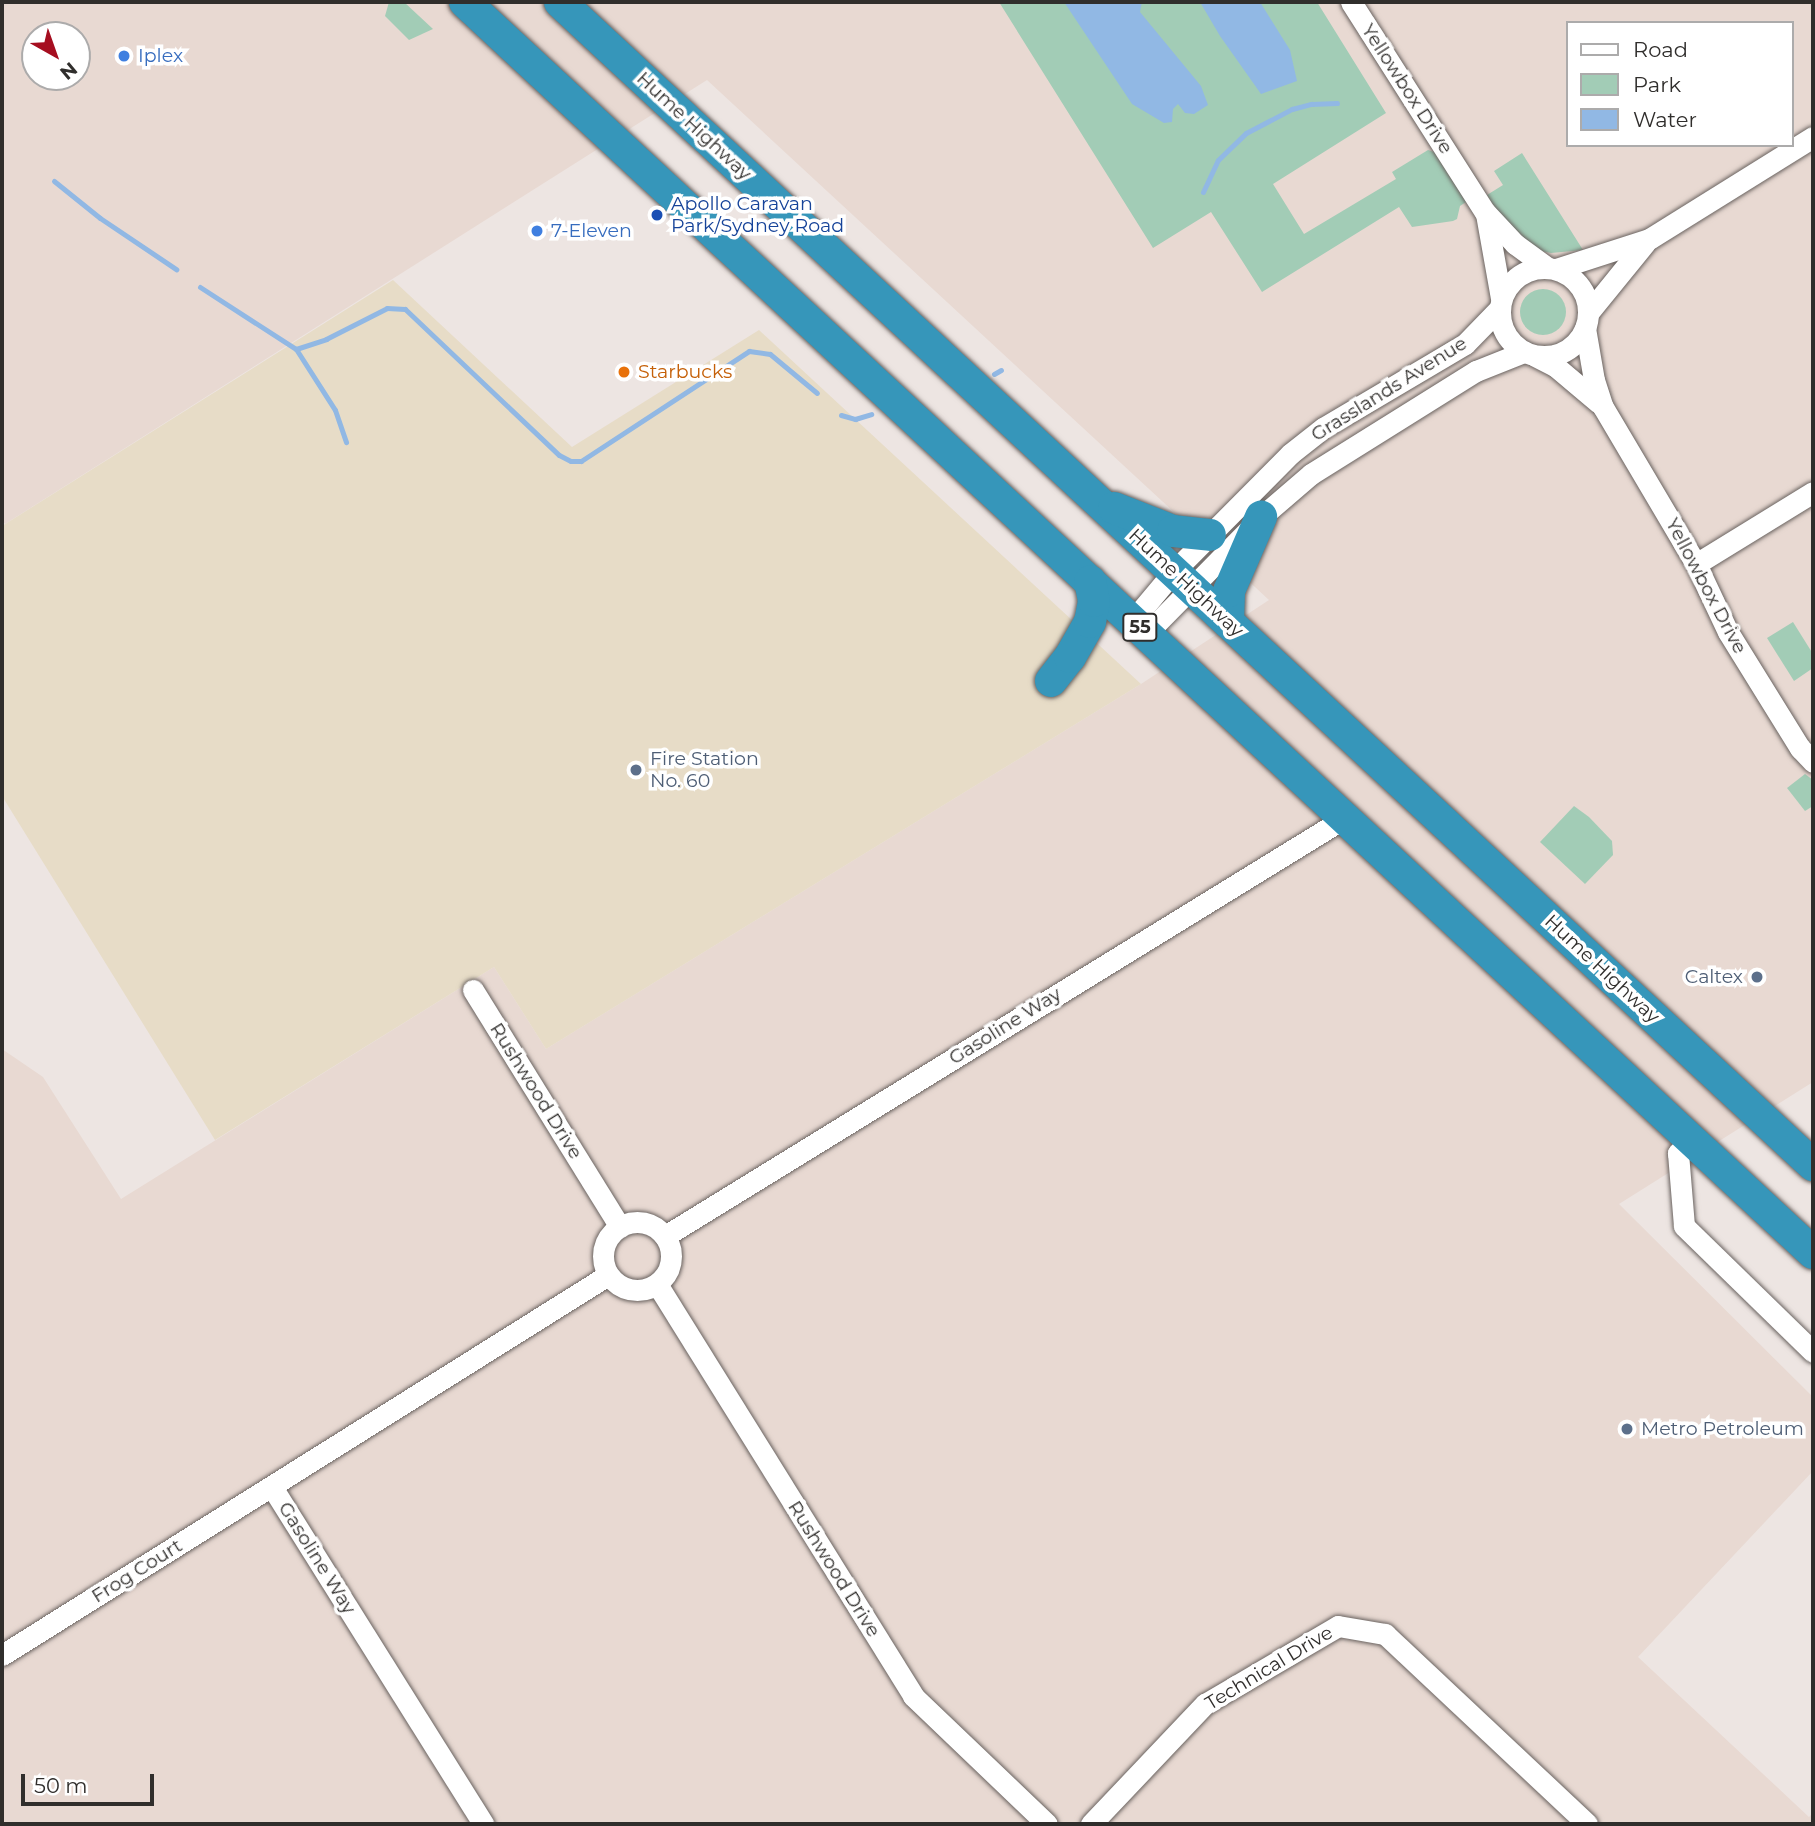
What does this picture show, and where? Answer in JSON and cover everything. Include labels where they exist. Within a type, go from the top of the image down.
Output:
[{"type":"highway","name":"55","points":[[465,2],[1813,1252]]},
{"type":"highway","name":"Hume Highway","points":[[559,2],[1813,1165]]},
{"type":"highway","points":[[1100,502],[1173,531],[1210,535]]},
{"type":"highway","points":[[1227,622],[1230,591],[1261,517]]},
{"type":"highway","points":[[1051,681],[1070,657],[1090,622],[1094,601],[1090,581]]},
{"type":"street","name":"Yellowbox Drive","points":[[1351,2],[1485,212]]},
{"type":"street","points":[[1528,353],[1558,354],[1570,348],[1626,262],[1648,239],[1813,137]]},
{"type":"street","points":[[1485,212],[1515,244],[1580,285],[1594,380],[1603,407]]},
{"type":"street","points":[[1485,212],[1505,334],[1528,353],[1555,366],[1578,382],[1603,407]]},
{"type":"street","points":[[1501,303],[1519,275],[1532,269],[1552,268],[1648,239]]},
{"type":"street","name":"Grasslands Avenue","points":[[1140,627],[1182,579],[1210,535],[1272,472],[1322,428],[1465,344],[1501,303]]},
{"type":"street","name":"Grasslands Avenue","points":[[1182,579],[1311,474],[1476,372],[1528,353]]},
{"type":"street","name":"Yellowbox Drive","points":[[1603,407],[1696,564],[1728,632],[1800,748],[1813,762]]},
{"type":"street","points":[[1696,564],[1813,492]]},
{"type":"street","name":"Gasoline Way","points":[[665,1236],[1346,817]]},
{"type":"street","name":"Rushwood Drive","points":[[473,990],[620,1227]]},
{"type":"street","points":[[1692,1139],[1678,1153],[1684,1226],[1813,1352]]},
{"type":"street","points":[[629,1223],[649,1224],[665,1236],[670,1246],[670,1267],[657,1284],[647,1289],[625,1289],[608,1275],[603,1254],[606,1244],[620,1227],[629,1223]]},
{"type":"street","name":"Gasoline Way","points":[[483,1824],[272,1486],[608,1275]]},
{"type":"street","name":"Rushwood Drive","points":[[657,1284],[913,1696],[1047,1824]]},
{"type":"street","name":"Frog Court","points":[[2,1655],[272,1486]]},
{"type":"street","name":"Technical Drive","points":[[1091,1824],[1205,1704],[1338,1626],[1385,1634],[1587,1824]]},
{"type":"shaded area","points":[[2,2],[1813,2],[1813,1082],[1619,1204],[1813,1397],[1813,1471],[1638,1657],[1809,1817],[1813,1813],[1813,1824],[2,1824],[2,1049],[43,1077],[121,1199],[494,967],[546,1049],[1141,684],[1269,600],[707,80],[5,524],[2,520]]},
{"type":"shaded area","points":[[393,280],[572,447],[759,330],[1141,684],[546,1049],[494,967],[215,1140],[2,796],[2,526]]},
{"type":"green space","points":[[389,2],[404,2],[433,29],[409,40],[385,16]]},
{"type":"green space","points":[[999,2],[1317,2],[1386,113],[1273,184],[1304,234],[1396,179],[1392,172],[1428,150],[1434,152],[1466,202],[1460,206],[1457,219],[1453,221],[1412,227],[1399,207],[1262,292],[1211,212],[1153,248]]},
{"type":"green space","points":[[1522,153],[1583,250],[1551,253],[1536,250],[1503,220],[1487,195],[1503,185],[1494,171]]},
{"type":"green space","points":[[1543,289],[1559,296],[1566,312],[1559,328],[1543,335],[1527,328],[1520,312],[1527,296]]},
{"type":"green space","points":[[1793,622],[1813,654],[1813,668],[1794,681],[1767,638]]},
{"type":"green space","points":[[1805,774],[1813,780],[1813,806],[1805,811],[1787,788]]},
{"type":"green space","points":[[1574,806],[1612,841],[1613,855],[1585,884],[1540,842]]},
{"type":"water","points":[[1064,2],[1142,2],[1140,12],[1201,86],[1208,105],[1194,114],[1185,113],[1178,104],[1173,109],[1172,122],[1164,123],[1132,104]]},
{"type":"water","points":[[1200,2],[1260,2],[1290,50],[1297,81],[1261,94],[1220,36]]},
{"type":"waterway","points":[[1203,192],[1218,160],[1246,133],[1292,109],[1311,104],[1337,103]]},
{"type":"waterway","points":[[54,181],[100,218],[176,269]]},
{"type":"waterway","points":[[200,287],[296,349],[326,339],[387,308],[405,309],[559,455],[571,461],[581,461],[749,351],[770,354],[817,393]]},
{"type":"waterway","points":[[296,349],[335,410],[346,442]]},
{"type":"waterway","points":[[994,374],[1001,370]]},
{"type":"waterway","points":[[841,415],[855,419],[871,414]]},
{"type":"place","name":"Iplex","points":[[124,56]]},
{"type":"place","name":"Apollo Caravan Park/Sydney Road","points":[[657,215]]},
{"type":"place","name":"7-Eleven","points":[[537,231]]},
{"type":"place","name":"Starbucks","points":[[624,372]]},
{"type":"place","name":"Fire Station No. 60","points":[[636,770]]},
{"type":"place","name":"Caltex","points":[[1757,977]]},
{"type":"place","name":"Metro Petroleum","points":[[1627,1429]]}]
